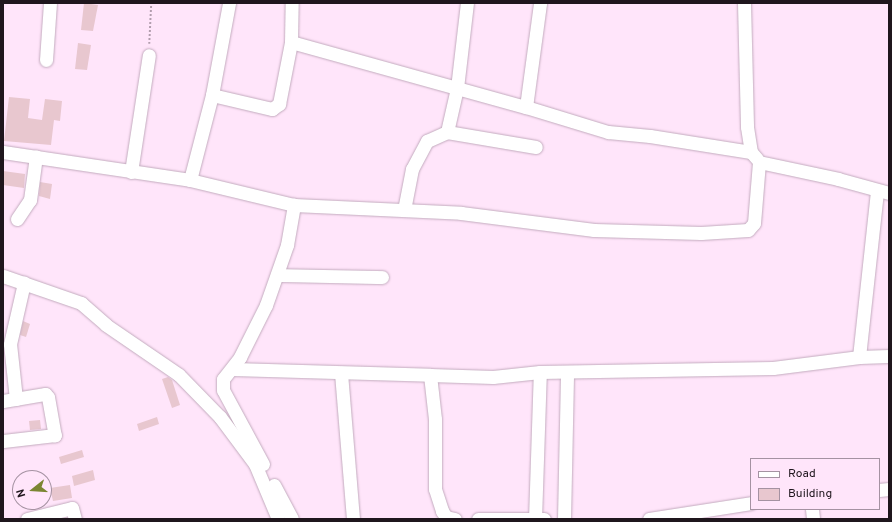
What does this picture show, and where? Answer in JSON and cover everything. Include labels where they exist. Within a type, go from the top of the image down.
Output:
[{"type":"street","points":[[46,60],[50,3]]},
{"type":"street","points":[[190,180],[212,94],[229,3]]},
{"type":"street","points":[[212,94],[272,109],[279,104],[291,42],[292,3]]},
{"type":"street","points":[[447,132],[456,88],[467,3]]},
{"type":"street","points":[[526,107],[540,3]]},
{"type":"street","points":[[3,152],[190,180],[294,205],[461,213],[594,230],[740,232],[748,230],[754,223],[755,157],[747,127],[744,3]]},
{"type":"street","points":[[291,42],[526,107],[608,132],[650,136],[755,157],[883,192],[859,357]]},
{"type":"street","points":[[131,172],[149,55]]},
{"type":"street","points":[[404,210],[412,169],[427,141],[447,132],[536,147]]},
{"type":"street","points":[[17,219],[30,200],[36,156]]},
{"type":"street","points":[[292,519],[233,404],[223,390],[223,379],[233,369],[266,305],[287,244],[294,205]]},
{"type":"street","points":[[277,275],[382,277]]},
{"type":"street","points":[[3,276],[81,303],[106,325],[179,375],[220,417],[256,464],[278,519]]},
{"type":"street","points":[[16,398],[10,344],[24,283]]},
{"type":"street","points":[[233,369],[341,373],[388,372],[493,377],[540,372],[773,368],[859,357],[889,356]]},
{"type":"street","points":[[535,519],[540,372]]},
{"type":"street","points":[[564,519],[567,372]]},
{"type":"street","points":[[341,373],[353,519]]},
{"type":"street","points":[[430,375],[435,419],[435,489],[442,511],[446,517],[455,519]]},
{"type":"street","points":[[3,401],[45,394],[48,397],[55,435],[3,442]]},
{"type":"street","points":[[649,519],[750,503]]},
{"type":"street","points":[[27,519],[72,508],[75,519]]},
{"type":"street","points":[[478,519],[544,519]]},
{"type":"path","points":[[149,55],[152,3]]},
{"type":"building","points":[[84,3],[98,5],[93,31],[81,30]]},
{"type":"building","points":[[78,43],[91,45],[87,70],[75,69]]},
{"type":"building","points":[[9,97],[30,99],[28,118],[42,120],[45,99],[62,101],[60,121],[54,120],[51,145],[4,141]]},
{"type":"building","points":[[3,171],[25,174],[24,188],[3,185]]},
{"type":"building","points":[[40,182],[52,184],[50,199],[39,196]]},
{"type":"building","points":[[23,321],[30,324],[26,337],[20,335]]},
{"type":"building","points":[[168,377],[172,380],[180,405],[172,408],[162,379]]},
{"type":"building","points":[[157,417],[159,424],[139,431],[137,424]]},
{"type":"building","points":[[40,420],[41,429],[30,430],[29,421]]},
{"type":"building","points":[[82,450],[84,457],[61,464],[59,457]]},
{"type":"building","points":[[93,470],[95,480],[74,486],[72,476]]},
{"type":"building","points":[[70,485],[72,498],[53,501],[52,488]]}]
